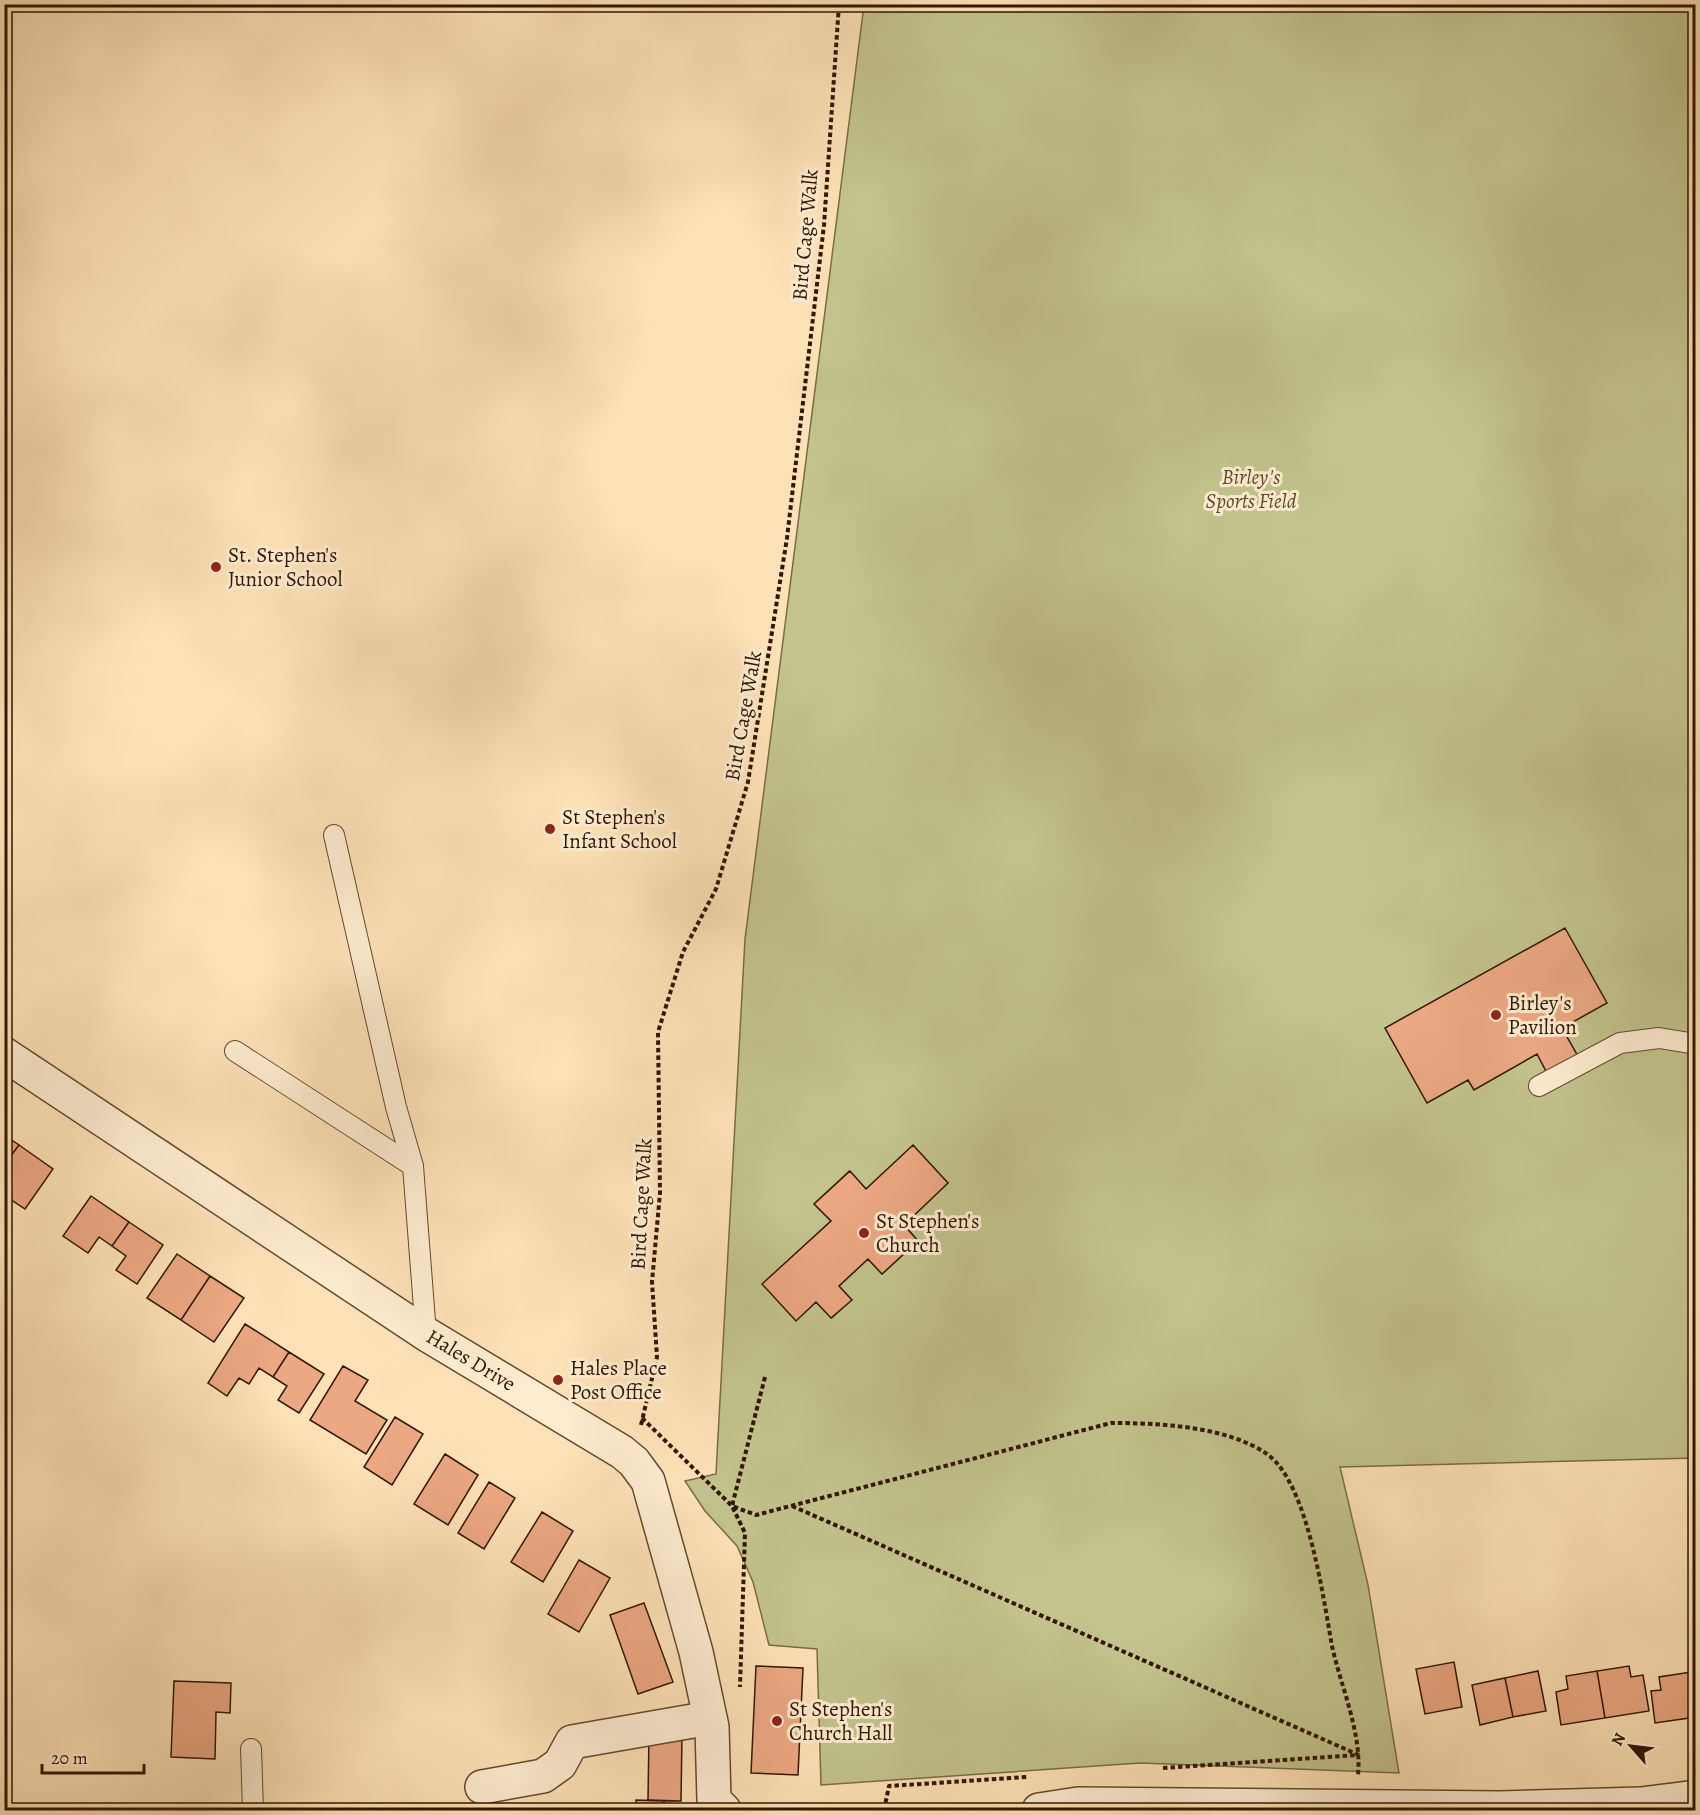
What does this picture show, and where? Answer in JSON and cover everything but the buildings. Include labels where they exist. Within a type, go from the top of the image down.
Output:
[{"type":"street","name":"Hales Drive","points":[[4,1054],[426,1334],[622,1452],[634,1462],[648,1481],[696,1652],[710,1718],[714,1800],[724,1810]]},
{"type":"street","points":[[482,1787],[543,1776],[560,1764],[572,1742],[710,1718]]},
{"type":"street","points":[[1039,1810],[1078,1804],[1355,1808],[1641,1804],[1695,1797]]},
{"type":"lane","points":[[334,835],[396,1107],[413,1166],[426,1334]]},
{"type":"lane","points":[[1539,1086],[1620,1043],[1659,1038],[1695,1044]]},
{"type":"lane","points":[[235,1051],[413,1166]]},
{"type":"lane","points":[[251,1749],[253,1810]]},
{"type":"path","name":"Bird Cage Walk","points":[[732,1506],[642,1417],[657,1357],[652,1282],[660,1193],[658,1032],[682,952],[716,889],[748,782],[791,503],[824,225],[839,4]]},
{"type":"path","points":[[740,1695],[746,1533],[732,1506],[765,1377]]},
{"type":"path","points":[[732,1506],[756,1515],[1111,1423],[1148,1423],[1222,1434],[1267,1454],[1298,1495],[1337,1671],[1360,1755],[1355,1808]]},
{"type":"path","points":[[790,1506],[1360,1755]]},
{"type":"green space","name":"Birley's Sports Field","points":[[864,5],[1695,5],[1695,1458],[1340,1467],[1368,1585],[1399,1773],[1140,1763],[821,1785],[817,1649],[769,1645],[753,1582],[737,1546],[705,1511],[685,1481],[716,1474],[745,939]],"holes":[[[913,1146],[948,1183],[904,1225],[918,1241],[882,1274],[868,1259],[839,1286],[851,1300],[832,1318],[816,1302],[796,1320],[763,1284],[831,1221],[815,1203],[849,1171],[866,1189]]]},
{"type":"place","name":"St. Stephen's Junior School","points":[[216,567]]},
{"type":"place","name":"St Stephen's Infant School","points":[[550,829]]},
{"type":"place","name":"Birley's Pavilion","points":[[1496,1015]]},
{"type":"place","name":"St Stephen's Church","points":[[864,1233]]},
{"type":"place","name":"Hales Place Post Office","points":[[558,1380]]},
{"type":"place","name":"St Stephen's Church Hall","points":[[777,1721]]}]
